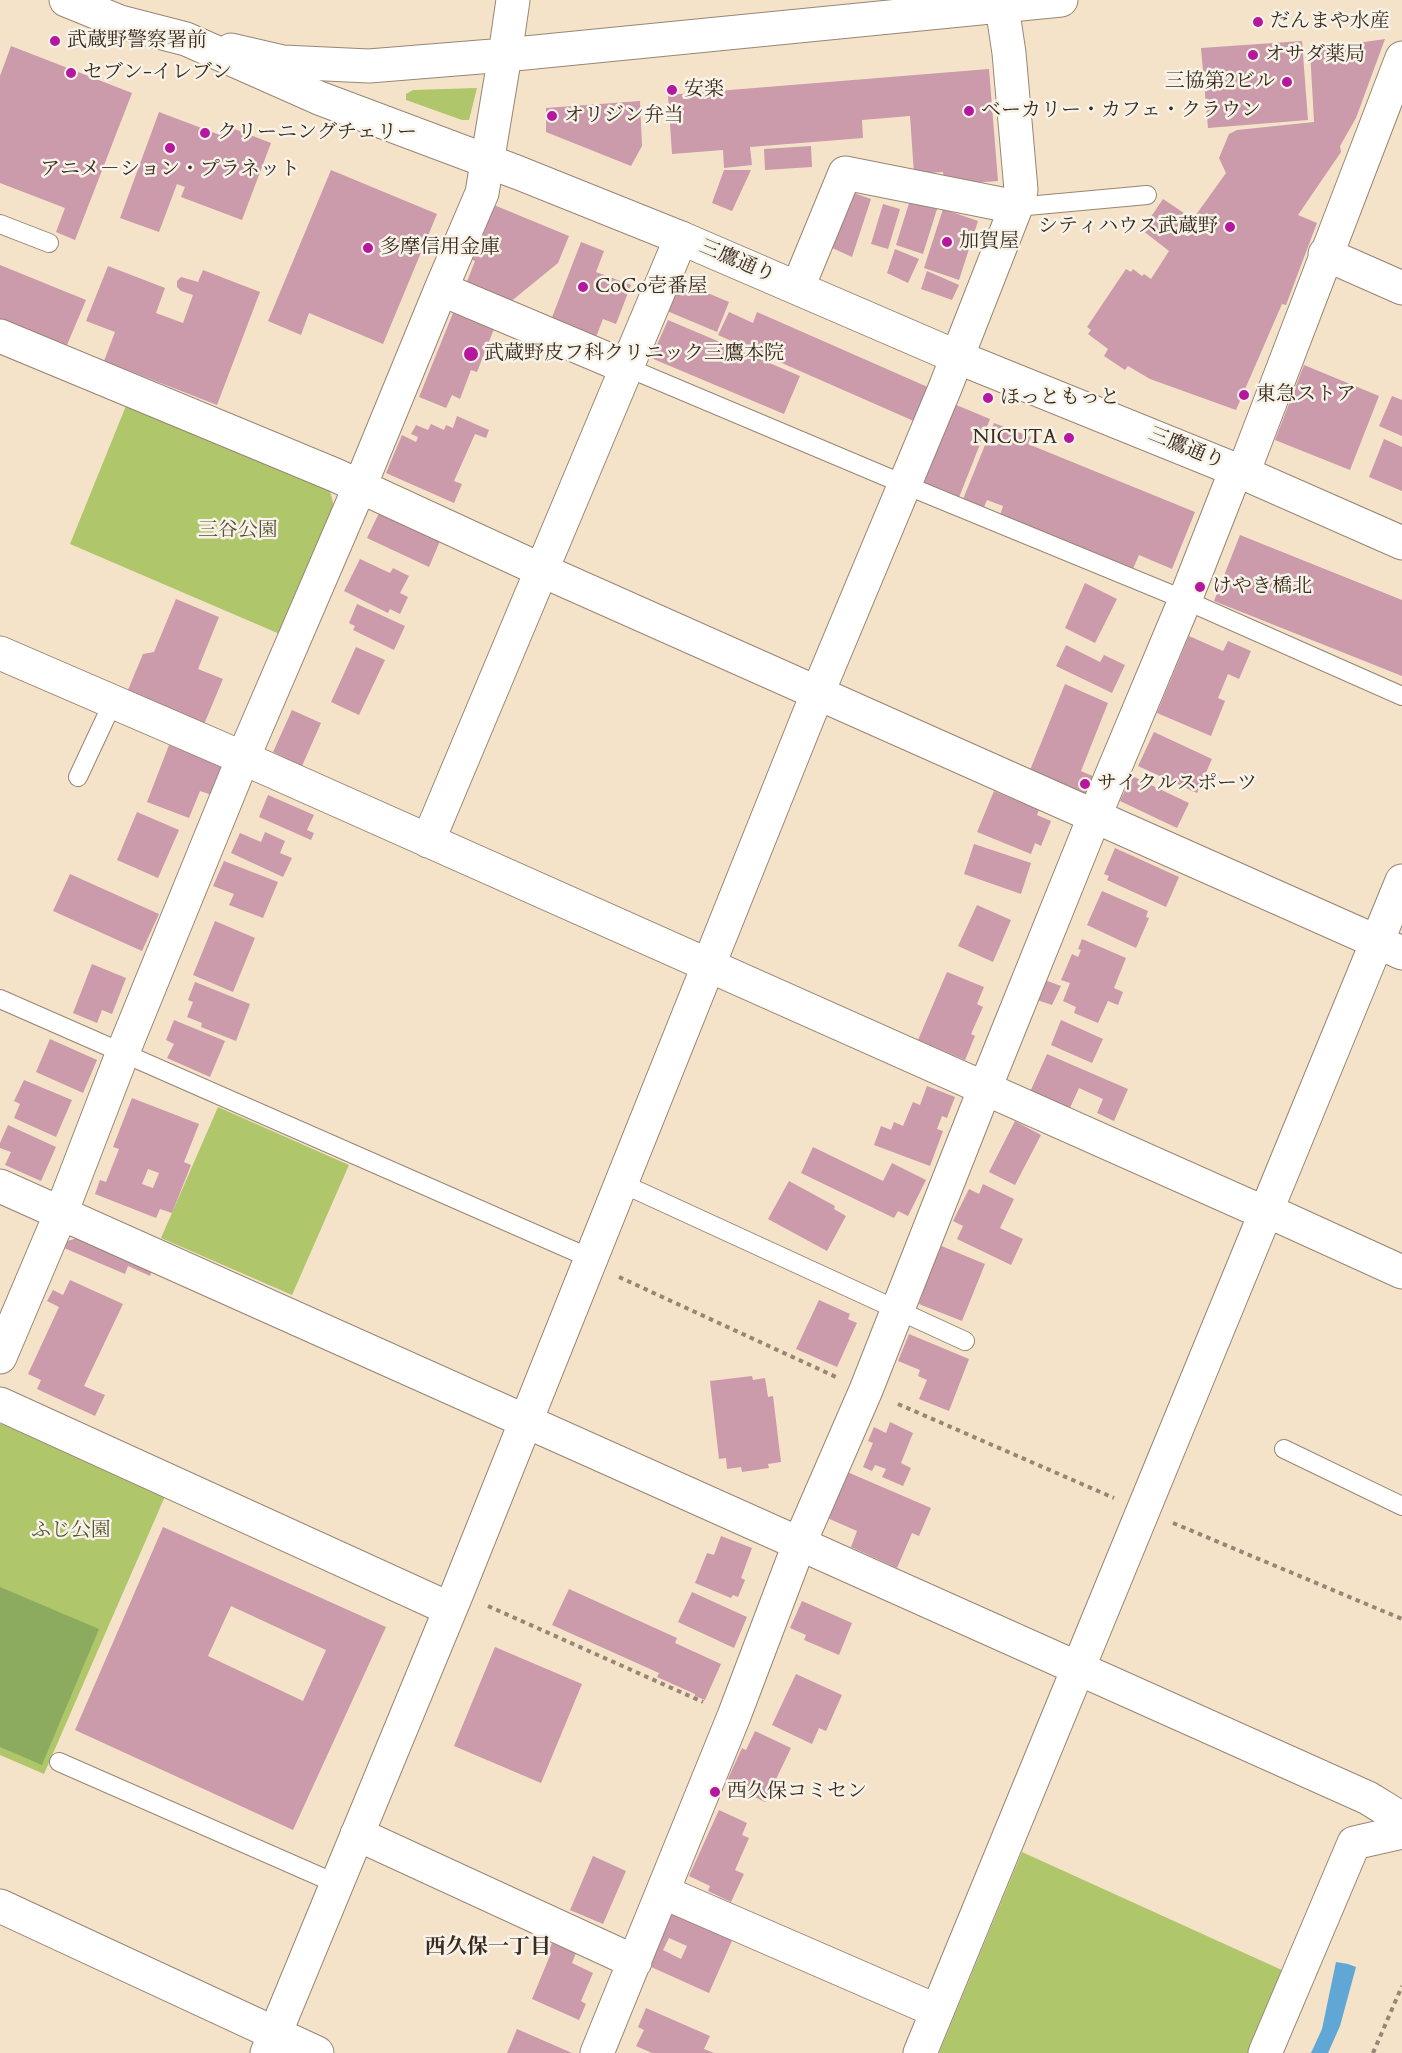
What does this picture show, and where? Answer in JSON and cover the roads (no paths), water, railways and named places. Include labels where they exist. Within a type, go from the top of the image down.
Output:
[{"type":"street","name":"三鷹通り","points":[[66,0],[120,22],[186,39],[319,98],[681,238],[957,357],[1239,471],[1402,543]]},
{"type":"street","points":[[0,1357],[61,1213],[123,1052],[243,758],[482,193],[513,0]]},
{"type":"street","points":[[186,39],[283,62],[369,66],[505,56],[1001,3],[1061,0]]},
{"type":"street","points":[[271,2043],[454,1601],[818,692],[957,357],[1016,207],[1021,190],[1009,53],[1001,3]]},
{"type":"street","points":[[597,2053],[734,1716],[800,1542],[866,1390],[1095,815],[1239,471],[1401,64]]},
{"type":"street","points":[[798,287],[845,172],[1016,207]]},
{"type":"street","points":[[428,841],[681,238]]},
{"type":"street","points":[[1325,255],[1402,288]]},
{"type":"street","points":[[441,289],[626,367]]},
{"type":"street","points":[[0,336],[360,486],[541,570],[1389,948]]},
{"type":"street","points":[[0,653],[243,758],[1402,1272]]},
{"type":"street","points":[[920,2053],[1267,1211],[1389,948],[1402,881]]},
{"type":"street","points":[[0,1186],[1368,1798],[1402,1819]]},
{"type":"street","points":[[0,1404],[454,1601]]},
{"type":"street","points":[[1265,2053],[1354,1843],[1402,1832]]},
{"type":"street","points":[[357,1834],[635,1962]]},
{"type":"street","points":[[663,1892],[937,2011]]},
{"type":"street","points":[[0,1906],[271,2043],[317,2053]]},
{"type":"lane","points":[[1016,207],[1147,195]]},
{"type":"lane","points":[[0,225],[49,243]]},
{"type":"lane","points":[[626,367],[1185,600],[1402,696]]},
{"type":"lane","points":[[78,777],[113,702]]},
{"type":"lane","points":[[0,999],[591,1261]]},
{"type":"lane","points":[[621,1182],[966,1341]]},
{"type":"lane","points":[[1284,1449],[1402,1506]]},
{"type":"lane","points":[[59,1762],[337,1884]]},
{"type":"water","points":[[1336,1962],[1356,1967],[1340,2026],[1328,2053],[1311,2053],[1322,2029]]},
{"type":"place","name":"だんまや水産","points":[[1258,22]]},
{"type":"place","name":"武蔵野警察署前","points":[[55,41]]},
{"type":"place","name":"オサダ薬局","points":[[1253,55]]},
{"type":"place","name":"セブン-イレブン","points":[[71,73]]},
{"type":"place","name":"三協第2ビル","points":[[1287,82]]},
{"type":"place","name":"安楽","points":[[672,90]]},
{"type":"place","name":"ベーカリー・カフェ・クラウン","points":[[969,111]]},
{"type":"place","name":"オリジン弁当","points":[[552,116]]},
{"type":"place","name":"クリーニングチェリー","points":[[205,133]]},
{"type":"place","name":"アニメ－ション・プラネット","points":[[170,148]]},
{"type":"place","name":"シティハウス武蔵野","points":[[1230,227]]},
{"type":"place","name":"加賀屋","points":[[947,242]]},
{"type":"place","name":"多摩信用金庫","points":[[368,248]]},
{"type":"place","name":"CoCo壱番屋","points":[[583,287]]},
{"type":"place","name":"武蔵野皮フ科クリニック三鷹本院","points":[[471,354]]},
{"type":"place","name":"東急ストア","points":[[1244,395]]},
{"type":"place","name":"ほっともっと","points":[[988,398]]},
{"type":"place","name":"NICUTA","points":[[1069,438]]},
{"type":"place","name":"けやき橋北","points":[[1200,587]]},
{"type":"place","name":"サイクルスポーツ","points":[[1085,784]]},
{"type":"place","name":"西久保コミセン","points":[[715,1792]]},
{"type":"district","name":"西久保一丁目","points":[[488,1948]]},
{"type":"park label","name":"三谷公園","points":[[238,531]]},
{"type":"park label","name":"ふじ公園","points":[[71,1531]]}]
